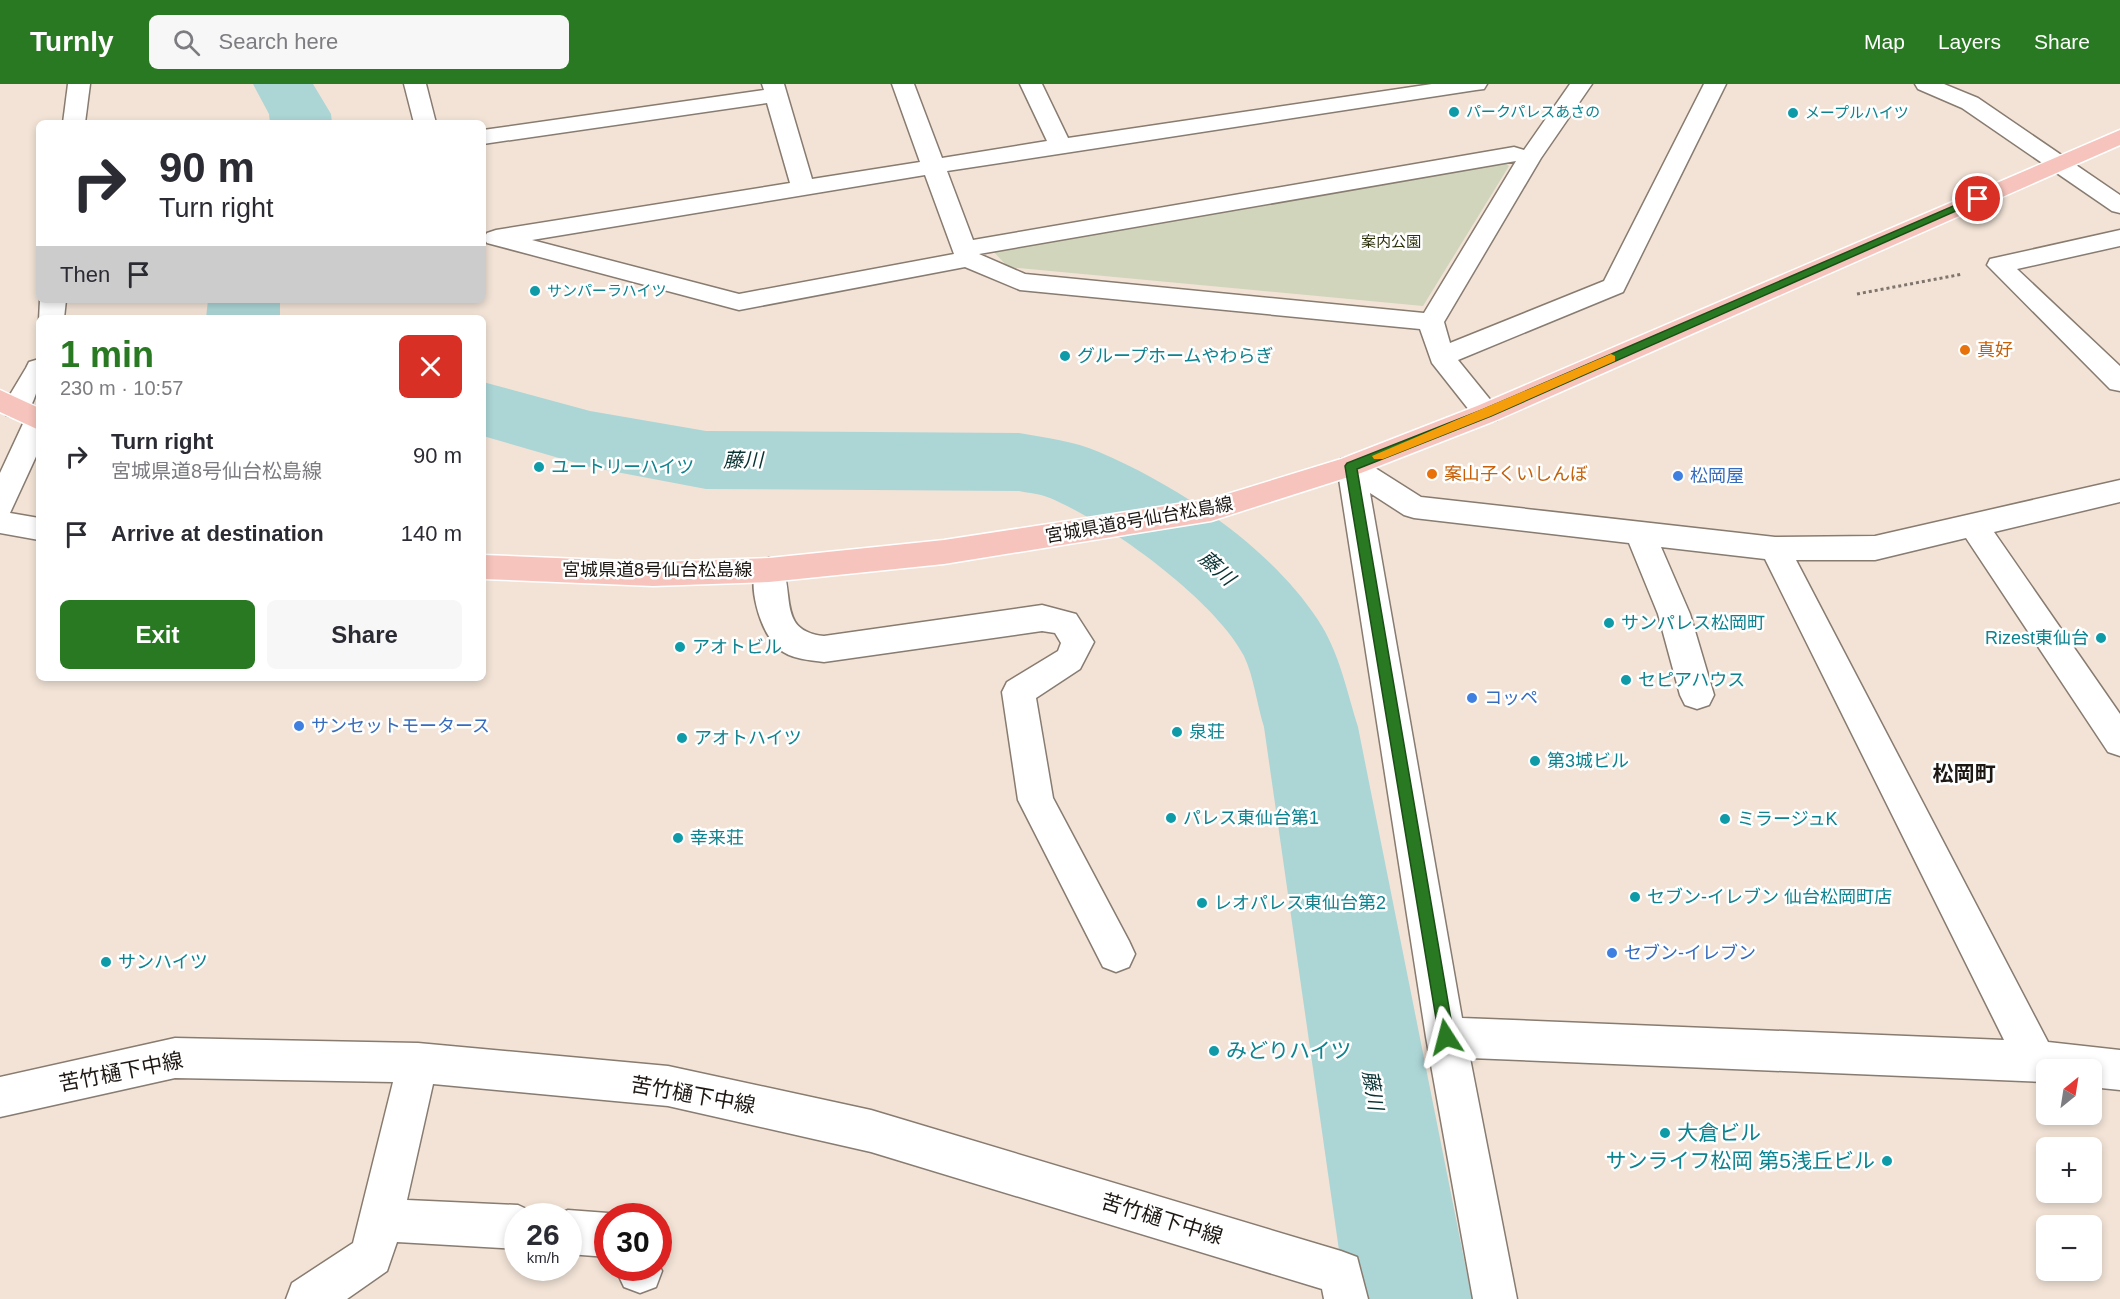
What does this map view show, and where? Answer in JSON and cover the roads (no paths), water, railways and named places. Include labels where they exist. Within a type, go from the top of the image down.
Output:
[{"type":"main road","name":"宮城県道8号仙台松島線","points":[[486,567],[653,574],[769,570],[944,552],[1211,510],[1351,466],[1486,413],[2120,137]]},
{"type":"street","points":[[74,120],[79,84]]},
{"type":"street","points":[[415,84],[424,120]]},
{"type":"street","points":[[903,84],[967,254],[1020,282],[1431,322]]},
{"type":"street","points":[[1031,84],[1060,146]]},
{"type":"street","points":[[489,237],[1060,146],[1476,84]]},
{"type":"street","points":[[1486,413],[1441,357],[1431,322],[1530,158],[1581,84]]},
{"type":"street","points":[[1441,357],[1614,286],[1715,84]]},
{"type":"street","points":[[1926,84],[1970,102],[2120,206]]},
{"type":"street","points":[[486,137],[775,90],[803,188]]},
{"type":"street","points":[[489,237],[739,302],[967,254],[1514,154],[1530,158]]},
{"type":"street","points":[[2120,238],[1999,265],[2120,382]]},
{"type":"street","points":[[0,506],[23,412],[36,376]]},
{"type":"street","points":[[1351,466],[1414,507],[1775,549],[1875,548],[2120,491]]},
{"type":"street","points":[[1351,466],[1446,1037],[1495,1299]]},
{"type":"street","points":[[0,522],[36,529]]},
{"type":"street","points":[[1973,525],[2120,742]]},
{"type":"street","points":[[1640,533],[1674,614],[1697,695]]},
{"type":"street","points":[[1446,1037],[2036,1061],[1775,549]]},
{"type":"street","points":[[769,570],[771,599],[784,631],[798,645],[824,649],[1042,618],[1065,623],[1078,642],[1069,660],[1019,692],[1036,800],[1116,954]]},
{"type":"street","name":"苦竹樋下中線","points":[[0,1098],[175,1058],[418,1063],[668,1086],[871,1131],[1341,1273],[1346,1299]]},
{"type":"street","points":[[308,1299],[372,1256],[418,1063]]},
{"type":"street","points":[[2102,1068],[2120,1070]]},
{"type":"street","points":[[380,1220],[504,1226]]},
{"type":"waterway","name":"藤川","points":[[283,84],[300,114],[301,120]]},
{"type":"waterway","name":"藤川","points":[[243,315],[244,303]]},
{"type":"waterway","name":"藤川","points":[[486,410],[590,439],[706,460],[1019,462],[1069,472],[1122,499],[1196,549],[1255,602],[1287,647],[1311,727],[1409,1299]]},
{"type":"place","name":"パークパレスあさの","points":[[1454,112]]},
{"type":"place","name":"メープルハイツ","points":[[1793,113]]},
{"type":"place","name":"サンパーラハイツ","points":[[535,291]]},
{"type":"place","name":"真好","points":[[1965,350]]},
{"type":"place","name":"グループホームやわらぎ","points":[[1065,356]]},
{"type":"place","name":"ユートリーハイツ","points":[[539,467]]},
{"type":"place","name":"案山子くいしんぼ","points":[[1432,474]]},
{"type":"place","name":"松岡屋","points":[[1678,476]]},
{"type":"place","name":"サンパレス松岡町","points":[[1609,623]]},
{"type":"place","name":"Rizest東仙台","points":[[2101,638]]},
{"type":"place","name":"アオトビル","points":[[680,647]]},
{"type":"place","name":"セピアハウス","points":[[1626,680]]},
{"type":"place","name":"コッペ","points":[[1472,698]]},
{"type":"place","name":"サンセットモータース","points":[[299,726]]},
{"type":"place","name":"泉荘","points":[[1177,732]]},
{"type":"place","name":"アオトハイツ","points":[[682,738]]},
{"type":"place","name":"第3城ビル","points":[[1535,761]]},
{"type":"place","name":"パレス東仙台第1","points":[[1171,818]]},
{"type":"place","name":"ミラージュK","points":[[1725,819]]},
{"type":"place","name":"幸来荘","points":[[678,838]]},
{"type":"place","name":"セブン-イレブン 仙台松岡町店","points":[[1635,897]]},
{"type":"place","name":"レオパレス東仙台第2","points":[[1202,903]]},
{"type":"place","name":"セブン-イレブン","points":[[1612,953]]},
{"type":"place","name":"サンハイツ","points":[[106,962]]},
{"type":"place","name":"みどりハイツ","points":[[1214,1051]]},
{"type":"place","name":"大倉ビル","points":[[1665,1133]]},
{"type":"place","name":"サンライフ松岡 第5浅丘ビル","points":[[1887,1161]]},
{"type":"district","name":"松岡町","points":[[1964,774]]},
{"type":"park label","name":"案内公園","points":[[1391,242]]}]
